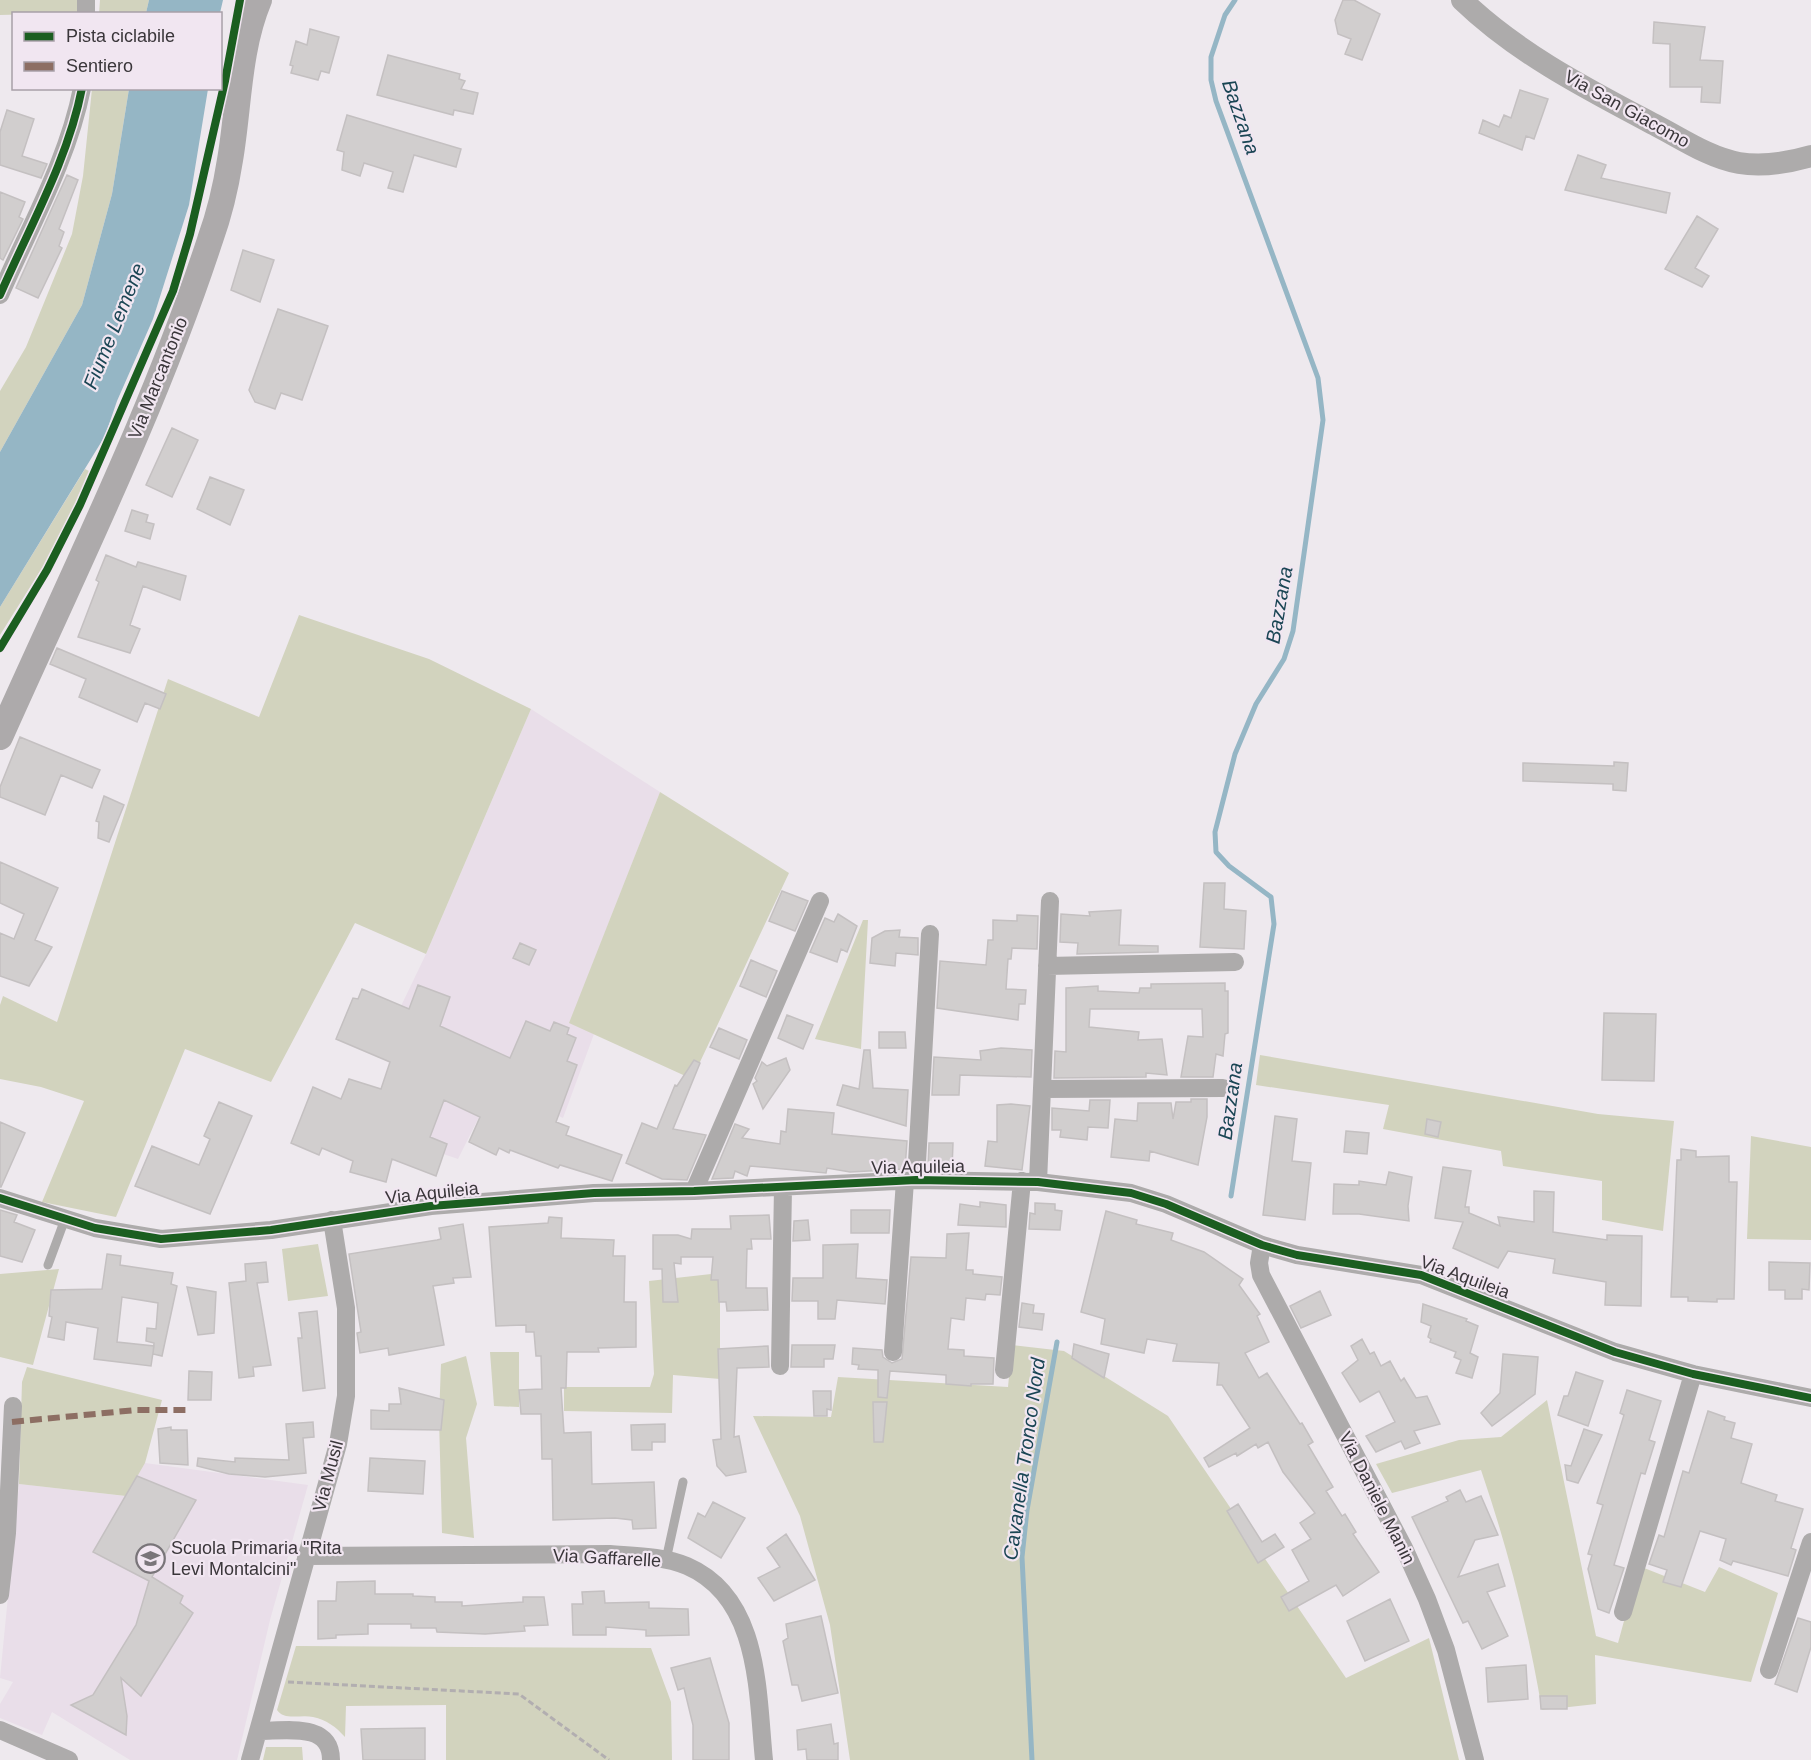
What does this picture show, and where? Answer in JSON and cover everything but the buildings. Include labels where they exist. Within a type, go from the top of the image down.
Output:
[{"type":"main road","name":"Via Marcantonio","points":[[0,737],[156,389],[211,237],[230,161],[239,86],[252,21],[259,0]]},
{"type":"street","name":"Via San Giacomo","points":[[1462,0],[1512,42],[1554,68],[1703,150],[1737,163],[1761,166],[1811,156]]},
{"type":"street","points":[[0,295],[56,170],[77,111],[82,90]]},
{"type":"street","points":[[694,1191],[820,901]]},
{"type":"street","points":[[1004,1370],[1042,1089],[1050,901]]},
{"type":"street","points":[[893,1352],[910,1181],[930,934]]},
{"type":"street","points":[[1047,966],[1235,962]]},
{"type":"street","points":[[1042,1089],[1223,1088]]},
{"type":"street","name":"Via Aquileia","points":[[0,1198],[95,1228],[161,1239],[271,1230],[432,1206],[594,1193],[910,1181],[1030,1182],[1131,1193],[1166,1204],[1262,1245],[1297,1255],[1421,1275],[1615,1352],[1693,1374],[1811,1398]]},
{"type":"street","points":[[780,1366],[783,1187]]},
{"type":"street","name":"Via Musil","points":[[250,1760],[338,1444],[346,1396],[346,1308],[332,1220]]},
{"type":"street","name":"Via Daniele Manin","points":[[1262,1245],[1259,1263],[1261,1275],[1404,1548],[1427,1599],[1446,1650],[1475,1760]]},
{"type":"street","points":[[1623,1612],[1693,1374]]},
{"type":"street","points":[[0,1595],[7,1533],[14,1406]]},
{"type":"street","points":[[1769,1670],[1811,1542]]},
{"type":"street","name":"Via Gaffarelle","points":[[306,1556],[610,1554],[666,1560],[688,1566],[714,1583],[732,1602],[748,1636],[754,1665],[764,1760]]},
{"type":"street","points":[[0,1730],[69,1760]]},
{"type":"street","points":[[259,1731],[310,1731],[320,1734],[330,1746],[331,1760]]},
{"type":"lane","points":[[48,1265],[65,1218]]},
{"type":"lane","points":[[666,1560],[683,1482]]},
{"type":"path","points":[[272,1682],[519,1694],[609,1760]]},
{"type":"shaded area","points":[[531,709],[660,792],[570,1022],[594,1034],[563,1118],[495,1085],[458,1159],[411,1143],[436,1082],[377,1056],[426,954]]},
{"type":"shaded area","name":"Scuola Primaria \"Rita Levi Montalcini\"","points":[[145,1463],[308,1485],[270,1620],[237,1760],[130,1760],[52,1712],[42,1735],[0,1718],[0,1704],[13,1682],[0,1678],[19,1484],[125,1496]]},
{"type":"green space","points":[[0,0],[78,0],[77,12],[12,12],[12,15],[0,15]]},
{"type":"green space","points":[[100,0],[149,0],[146,12],[99,12]]},
{"type":"green space","points":[[92,90],[129,90],[112,194],[82,305],[0,452],[0,391],[26,347],[72,234],[83,176]]},
{"type":"green space","points":[[85,469],[91,472],[59,541],[0,635],[0,607]]},
{"type":"green space","points":[[299,615],[429,659],[531,709],[426,954],[355,923],[271,1082],[185,1049],[116,1217],[42,1202],[84,1101],[41,1087],[0,1079],[0,1005],[3,996],[57,1022],[168,679],[259,717]]},
{"type":"green space","points":[[660,792],[789,873],[692,1079],[569,1023]]},
{"type":"green space","points":[[863,920],[868,920],[861,1049],[815,1039]]},
{"type":"green space","points":[[1260,1055],[1598,1114],[1674,1121],[1663,1231],[1602,1220],[1602,1181],[1503,1166],[1501,1151],[1383,1129],[1389,1105],[1256,1085]]},
{"type":"green space","points":[[1751,1136],[1811,1147],[1811,1240],[1747,1239]]},
{"type":"green space","points":[[318,1244],[328,1296],[288,1301],[282,1249]]},
{"type":"green space","points":[[59,1269],[33,1365],[0,1357],[0,1274]]},
{"type":"green space","points":[[720,1273],[720,1379],[673,1375],[672,1413],[564,1411],[564,1387],[650,1387],[654,1374],[649,1281]]},
{"type":"green space","points":[[1012,1345],[1064,1351],[1168,1416],[1346,1678],[1429,1638],[1459,1760],[850,1760],[830,1625],[800,1516],[753,1416],[831,1417],[838,1377],[1008,1387]]},
{"type":"green space","points":[[490,1352],[519,1352],[519,1407],[494,1406]]},
{"type":"green space","points":[[466,1356],[477,1404],[466,1438],[474,1538],[442,1533],[439,1418],[441,1364]]},
{"type":"green space","points":[[27,1367],[162,1400],[145,1463],[126,1496],[19,1484],[22,1382]]},
{"type":"green space","points":[[1547,1400],[1596,1636],[1618,1643],[1639,1566],[1705,1592],[1719,1567],[1778,1593],[1751,1682],[1595,1655],[1596,1704],[1542,1710],[1516,1588],[1481,1470],[1392,1493],[1376,1464],[1459,1440],[1501,1437]]},
{"type":"green space","points":[[296,1646],[651,1648],[671,1702],[672,1760],[446,1760],[446,1705],[346,1706],[345,1737],[323,1720],[308,1716],[293,1717],[277,1710]]},
{"type":"green space","points":[[266,1747],[302,1747],[303,1760],[263,1760]]},
{"type":"water","points":[[149,0],[223,0],[220,12],[146,12]]},
{"type":"water","name":"Fiume Lemene","points":[[129,90],[208,90],[189,205],[153,319],[117,401],[105,436],[0,607],[0,452],[82,305],[112,194]]},
{"type":"waterway","name":"Bazzana","points":[[1231,1196],[1274,924],[1271,897],[1229,866],[1216,852],[1215,832],[1235,754],[1256,704],[1284,659],[1293,631],[1323,420],[1318,378],[1216,101],[1211,80],[1211,57],[1225,15],[1235,0]]},
{"type":"waterway","name":"Cavanella Tronco Nord","points":[[1032,1760],[1022,1557],[1027,1510],[1057,1342]]},
{"type":"marked path","points":[[12,1422],[136,1410],[189,1410]]},
{"type":"cycle path","points":[[0,648],[47,570],[80,505],[173,291],[190,234],[225,81],[240,0]]},
{"type":"cycle path","points":[[0,295],[58,167],[76,115],[82,90]]},
{"type":"cycle path","points":[[0,1198],[95,1228],[161,1239],[271,1230],[431,1206],[594,1193],[694,1191],[916,1180],[1038,1182],[1131,1193],[1166,1204],[1262,1245],[1297,1255],[1421,1275],[1615,1352],[1693,1374],[1811,1398]]},
{"type":"place","name":"Scuola Primaria \"Rita Levi Montalcini\"","points":[[150,1558]]}]
